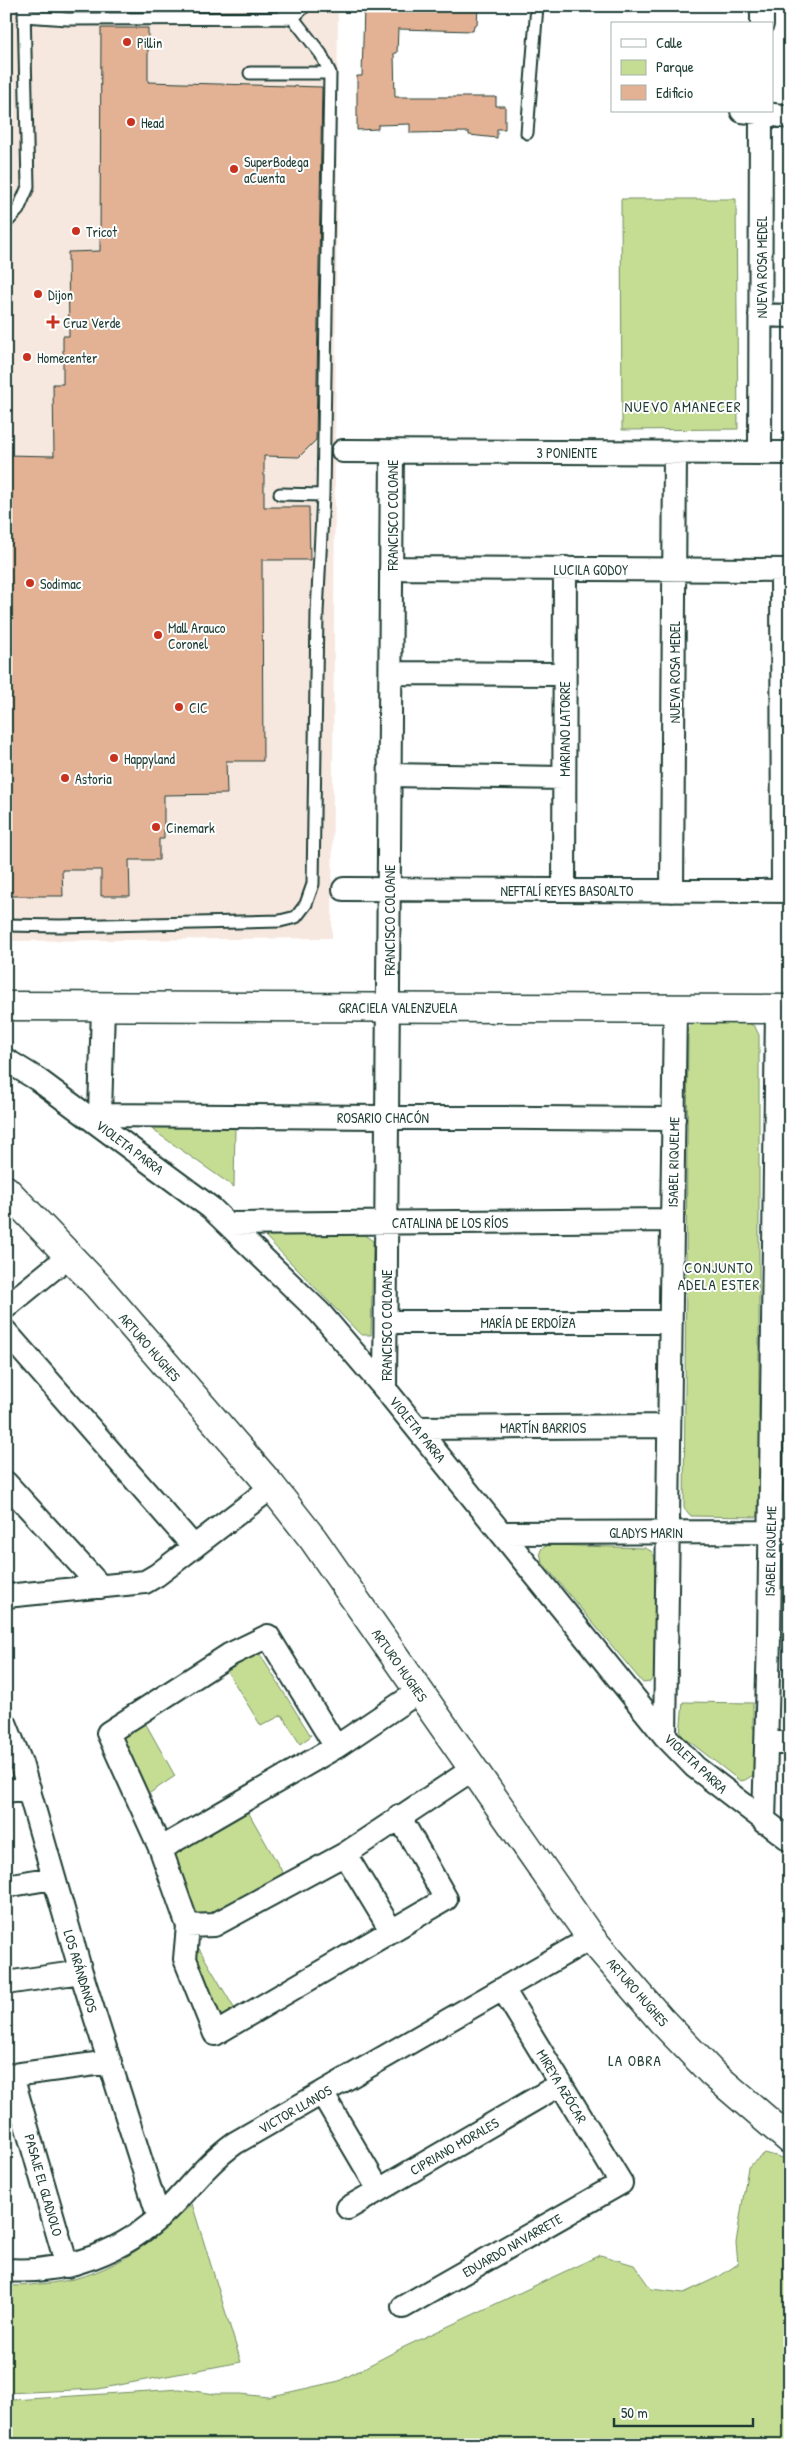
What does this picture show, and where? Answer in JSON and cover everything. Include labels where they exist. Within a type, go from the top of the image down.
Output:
[{"type":"street","points":[[762,6],[762,22]]},
{"type":"street","points":[[755,112],[790,117]]},
{"type":"street","name":"NUEVA ROSA MEDEL","points":[[755,112],[760,315],[760,453]]},
{"type":"street","points":[[760,315],[790,316]]},
{"type":"street","name":"3 PONIENTE","points":[[343,451],[790,453]]},
{"type":"street","name":"FRANCISCO COLOANE","points":[[385,1389],[392,452]]},
{"type":"street","name":"NUEVA ROSA MEDEL","points":[[672,891],[675,452]]},
{"type":"street","name":"LUCILA GODOY","points":[[391,568],[786,570]]},
{"type":"street","name":"MARIANO LATORRE","points":[[564,890],[565,568]]},
{"type":"street","points":[[786,570],[786,891]]},
{"type":"street","points":[[391,673],[564,674]]},
{"type":"street","points":[[390,775],[564,778]]},
{"type":"street","name":"NEFTALÍ REYES BASOALTO","points":[[344,889],[786,891]]},
{"type":"street","name":"GRACIELA VALENZUELA","points":[[6,1006],[784,1009]]},
{"type":"street","points":[[98,1119],[103,1006]]},
{"type":"street","name":"ISABEL RIQUELME","points":[[665,1736],[675,1009]]},
{"type":"street","name":"ISABEL RIQUELME","points":[[764,1822],[767,1743],[779,1638],[784,1009]]},
{"type":"street","name":"VIOLETA PARRA","points":[[6,1060],[37,1078],[98,1119],[228,1224],[320,1313],[417,1428],[665,1736],[695,1767],[764,1822],[790,1840]]},
{"type":"street","name":"ROSARIO CHACÓN","points":[[98,1119],[387,1117],[674,1119]]},
{"type":"street","name":"ARTURO HUGHES","points":[[6,1190],[70,1255],[272,1487],[313,1539],[591,1938],[661,2020],[712,2073],[790,2140]]},
{"type":"street","name":"CATALINA DE LOS RÍOS","points":[[228,1224],[672,1220]]},
{"type":"street","points":[[6,1307],[70,1255]]},
{"type":"street","name":"MARÍA DE ERDOÍZA","points":[[386,1322],[671,1322]]},
{"type":"street","points":[[6,1332],[194,1547]]},
{"type":"street","name":"MARTÍN BARRIOS","points":[[417,1428],[669,1426]]},
{"type":"street","points":[[6,1483],[101,1587]]},
{"type":"street","points":[[6,1596],[138,1584],[151,1579],[272,1487]]},
{"type":"street","name":"GLADYS MARIN","points":[[502,1533],[780,1532]]},
{"type":"street","points":[[336,1747],[268,1636],[229,1655],[108,1733],[161,1850],[188,1926],[185,1960],[215,2034],[446,1899],[399,1816]]},
{"type":"street","points":[[161,1850],[336,1747],[418,1692]]},
{"type":"street","name":"LOS ARÁNDANOS","points":[[6,1725],[29,1788],[81,1972],[159,2218]]},
{"type":"street","points":[[767,1743],[790,1743]]},
{"type":"street","points":[[188,1926],[214,1925],[345,1854],[399,1816],[473,1769]]},
{"type":"street","points":[[6,1791],[29,1788]]},
{"type":"street","points":[[345,1854],[390,1930]]},
{"type":"street","points":[[6,1886],[53,1878]]},
{"type":"street","name":"VICTOR LLANOS","points":[[6,2270],[34,2271],[68,2266],[108,2251],[144,2230],[159,2218],[204,2168],[223,2152],[591,1938]]},
{"type":"street","points":[[6,1983],[81,1972]]},
{"type":"street","name":"MIREYA AZÓCAR","points":[[503,1989],[621,2183]]},
{"type":"street","points":[[9,2076],[110,2062]]},
{"type":"street","name":"PASAJE EL GLADIOLO","points":[[9,2076],[68,2266]]},
{"type":"street","name":"CIPRIANO MORALES","points":[[348,2208],[561,2084]]},
{"type":"street","points":[[322,2093],[379,2190]]},
{"type":"street","name":"EDUARDO NAVARRETE","points":[[403,2307],[621,2183]]},
{"type":"lane","points":[[6,925],[60,926],[280,921],[296,917],[306,904],[313,884],[317,613],[323,495],[330,73],[321,54],[293,18],[281,6]]},
{"type":"lane","points":[[6,223],[18,210],[28,187],[22,10],[68,19],[293,18],[304,6]]},
{"type":"lane","points":[[527,133],[537,6]]},
{"type":"lane","points":[[250,73],[292,75],[330,73]]},
{"type":"lane","points":[[280,494],[323,495]]},
{"type":"shaded area","points":[[6,6],[338,6],[332,938],[6,941]]},
{"type":"green space","points":[[621,199],[736,199],[738,429],[622,430]]},
{"type":"green space","points":[[691,1023],[749,1023],[755,1027],[759,1035],[759,1419],[766,1420],[767,1509],[757,1517],[691,1516],[684,1508],[688,1030]]},
{"type":"green space","points":[[143,1123],[235,1126],[234,1187]]},
{"type":"green space","points":[[360,1232],[373,1241],[371,1335],[361,1335],[264,1235]]},
{"type":"green space","points":[[549,1545],[645,1548],[651,1551],[655,1557],[654,1676],[650,1682],[643,1683],[542,1562],[540,1552],[542,1548]]},
{"type":"green space","points":[[259,1653],[311,1736],[300,1744],[282,1715],[261,1726],[227,1671]]},
{"type":"green space","points":[[683,1702],[753,1703],[753,1728],[757,1730],[755,1774],[740,1781],[680,1734]]},
{"type":"green space","points":[[143,1719],[175,1776],[147,1795],[163,1826],[151,1841],[113,1736]]},
{"type":"green space","points":[[247,1810],[283,1873],[213,1921],[195,1922],[168,1859],[176,1850]]},
{"type":"green space","points":[[190,1947],[198,1947],[240,2018],[217,2034]]},
{"type":"green space","points":[[765,2153],[790,2160],[790,2445],[583,2445],[570,2440],[549,2445],[6,2445],[6,2403],[13,2400],[180,2389],[215,2394],[268,2397],[339,2381],[402,2348],[600,2255],[634,2265],[651,2289],[684,2293],[720,2276],[738,2264],[736,2243],[748,2167]]},
{"type":"green space","points":[[192,2204],[241,2362],[98,2389],[6,2393],[6,2285],[23,2286],[64,2281],[85,2276],[105,2268],[124,2259],[141,2247]]},
{"type":"building","points":[[364,6],[478,6],[477,25],[474,25],[473,31],[398,29],[397,53],[394,53],[395,97],[496,97],[496,106],[505,106],[505,129],[497,129],[497,138],[469,135],[469,132],[410,133],[410,124],[378,125],[378,129],[357,130],[357,76],[362,76]]},
{"type":"building","name":"Mall Arauco Coronel","points":[[101,28],[148,28],[148,82],[322,87],[316,440],[299,457],[264,456],[264,507],[309,507],[310,560],[262,560],[263,761],[226,761],[227,794],[164,795],[164,839],[159,839],[159,860],[129,860],[130,896],[101,896],[101,870],[62,870],[63,896],[6,896],[6,455],[54,456],[53,384],[63,384],[63,336],[69,336],[68,252],[100,251]]},
{"type":"place","name":"Pillin","points":[[127,42]]},
{"type":"place","name":"Head","points":[[131,122]]},
{"type":"place","name":"SuperBodega aCuenta","points":[[234,169]]},
{"type":"place","name":"Tricot","points":[[76,231]]},
{"type":"place","name":"Dijon","points":[[38,294]]},
{"type":"place","name":"Cruz Verde","points":[[53,322]]},
{"type":"place","name":"Homecenter","points":[[27,357]]},
{"type":"place","name":"Sodimac","points":[[30,583]]},
{"type":"place","name":"Mall Arauco Coronel","points":[[158,635]]},
{"type":"place","name":"CIC","points":[[179,707]]},
{"type":"place","name":"Happyland","points":[[114,758]]},
{"type":"place","name":"Astoria","points":[[65,778]]},
{"type":"place","name":"Cinemark","points":[[156,827]]},
{"type":"district","name":"NUEVO AMANECER","points":[[683,406]]},
{"type":"district","name":"CONJUNTO ADELA ESTER","points":[[719,1276]]},
{"type":"district","name":"LA OBRA","points":[[635,2060]]}]
